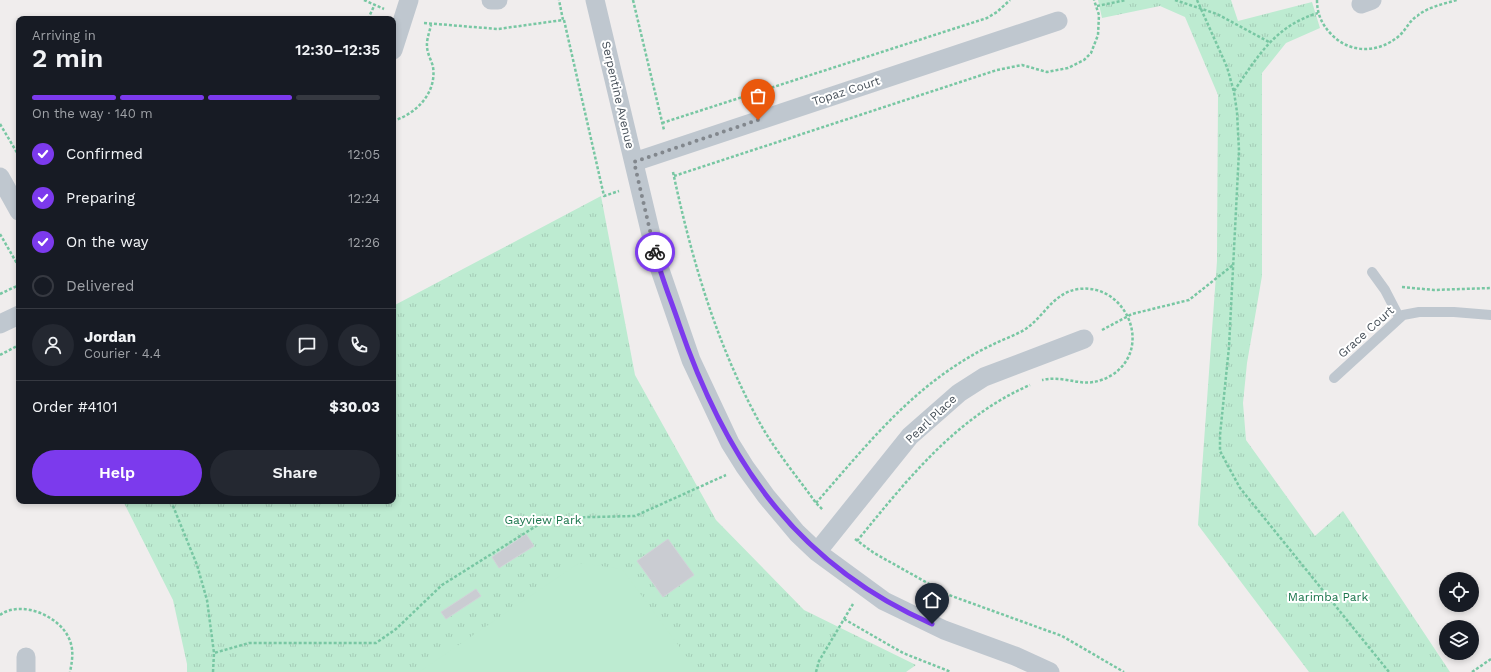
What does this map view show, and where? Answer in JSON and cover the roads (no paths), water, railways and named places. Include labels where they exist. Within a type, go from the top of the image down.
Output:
[{"type":"street","points":[[491,0],[498,0]]},
{"type":"street","name":"Serpentine Avenue","points":[[595,0],[658,264],[691,360],[730,443],[745,467],[766,496],[797,533],[817,552],[884,602],[969,640],[1015,656],[1050,672]]},
{"type":"street","points":[[396,40],[406,8]]},
{"type":"street","name":"Topaz Court","points":[[634,162],[669,149],[1058,21]]},
{"type":"street","points":[[0,177],[16,206]]},
{"type":"street","points":[[0,324],[16,316]]},
{"type":"street","name":"Pearl Place","points":[[817,552],[837,525],[910,436],[959,393],[984,377],[1084,339]]},
{"type":"lane","points":[[1372,272],[1387,294],[1399,317]]},
{"type":"lane","name":"Grace Court","points":[[1334,378],[1399,317],[1412,312],[1464,312],[1491,315]]},
{"type":"park label","name":"Gayview Park","points":[[543,520]]},
{"type":"park label","name":"Marimba Park","points":[[1328,597]]}]
